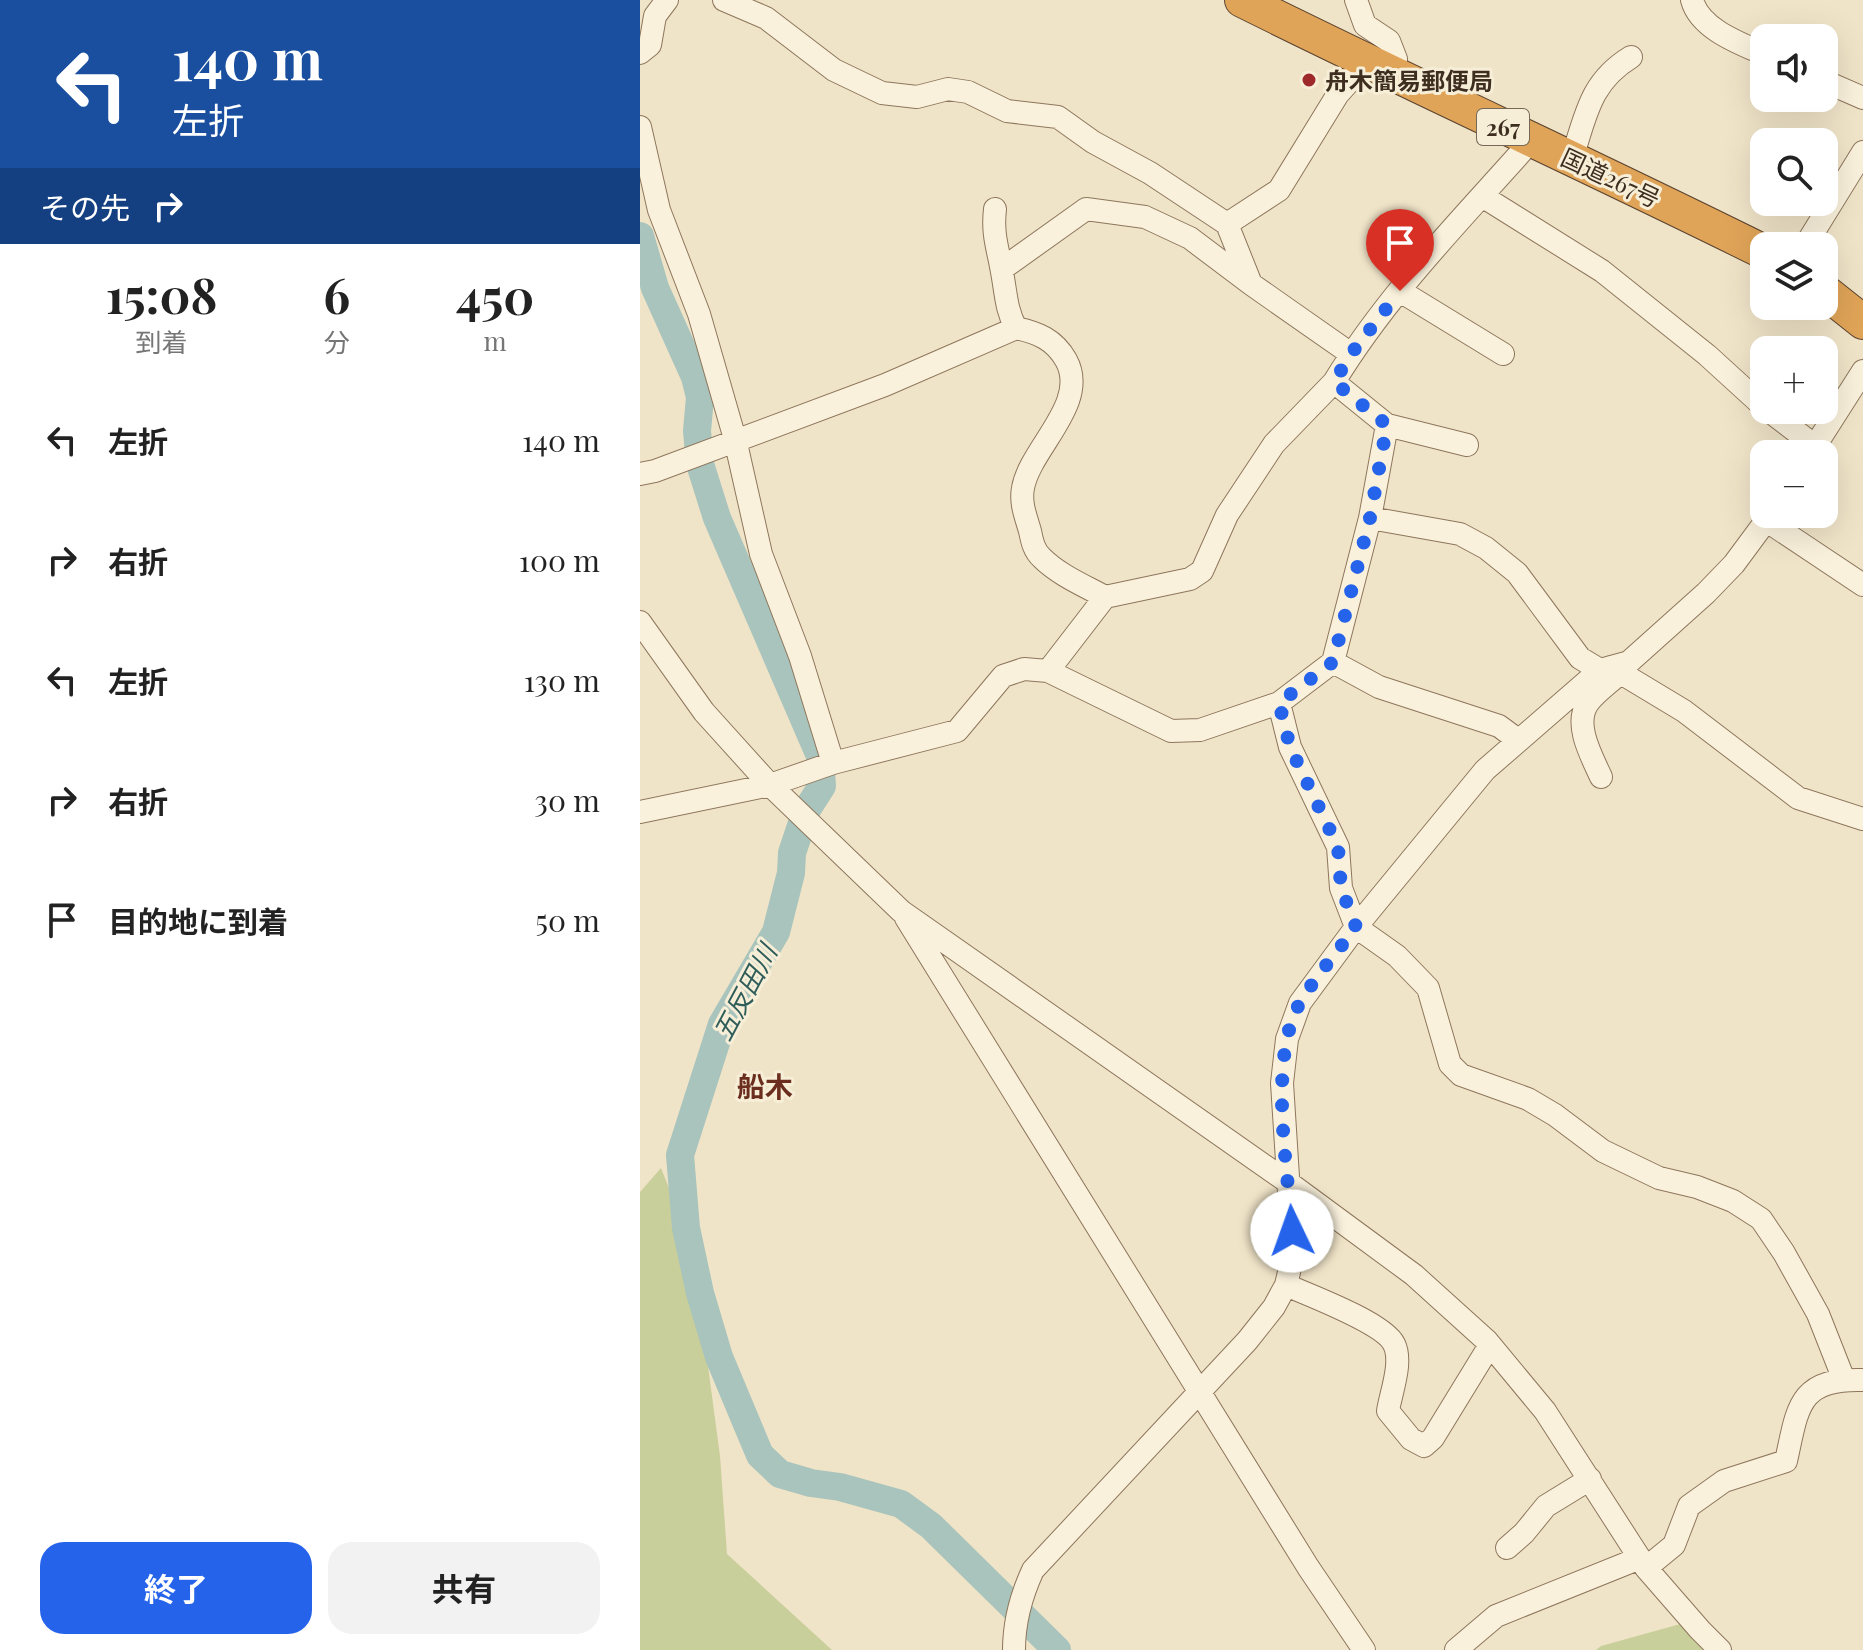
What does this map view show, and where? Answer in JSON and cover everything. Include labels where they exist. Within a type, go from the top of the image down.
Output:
[{"type":"highway","name":"国道267号","points":[[1242,0],[1750,245]]},
{"type":"highway","points":[[1838,302],[1863,322]]},
{"type":"street","points":[[640,53],[650,45],[655,16],[667,0]]},
{"type":"street","points":[[724,0],[766,18],[834,70],[882,93],[917,97],[948,89],[968,92],[1007,111],[1058,117],[1227,224],[1251,284]]},
{"type":"street","points":[[1227,224],[1279,190],[1338,94],[1396,59],[1389,41],[1365,25],[1356,0]]},
{"type":"street","points":[[1692,0],[1695,12],[1727,37],[1750,48]]},
{"type":"street","points":[[1572,158],[1599,83],[1612,69],[1631,57]]},
{"type":"street","points":[[1838,87],[1863,98]]},
{"type":"street","points":[[640,127],[659,210],[699,314],[735,439],[761,554],[800,656],[833,763]]},
{"type":"street","points":[[1048,671],[1105,597],[1190,579],[1202,571],[1227,515],[1274,444],[1334,382],[1351,354],[1439,241],[1531,141]]},
{"type":"street","points":[[1814,232],[1863,152]]},
{"type":"street","points":[[1482,196],[1602,271],[1750,394]]},
{"type":"street","points":[[995,209],[993,231],[1008,314],[1016,328]]},
{"type":"street","points":[[1002,269],[1086,209],[1145,217],[1190,238],[1351,354]]},
{"type":"street","points":[[1400,291],[1503,354]]},
{"type":"street","points":[[640,474],[885,385],[1016,328],[1039,334],[1056,345],[1067,362],[1073,381],[1069,399],[1023,485],[1022,503],[1035,549],[1042,559],[1105,597]]},
{"type":"street","points":[[1818,440],[1863,371]]},
{"type":"street","points":[[1334,382],[1387,425],[1467,445]]},
{"type":"street","points":[[1784,424],[1801,440]]},
{"type":"street","points":[[640,812],[770,785],[833,763],[957,731],[1003,676],[1024,669],[1048,671],[1144,721],[1171,731],[1200,730],[1279,703],[1333,662],[1370,518],[1387,425]]},
{"type":"street","points":[[1370,518],[1460,534],[1486,548],[1517,573],[1580,658],[1611,670],[1684,711],[1798,798],[1863,819]]},
{"type":"street","points":[[1014,1650],[1021,1597],[1033,1570],[1247,1341],[1274,1307],[1286,1285],[1293,1255],[1282,1083],[1287,1039],[1300,1003],[1356,927],[1485,770],[1518,740],[1611,670],[1629,662],[1706,593],[1734,564],[1761,528]]},
{"type":"street","points":[[1784,528],[1863,585]]},
{"type":"street","points":[[640,622],[704,712],[770,785],[901,911],[1289,1183],[1414,1275],[1490,1345],[1545,1411],[1643,1563],[1720,1650]]},
{"type":"street","points":[[1333,662],[1379,687],[1499,726],[1518,740]]},
{"type":"street","points":[[1601,777],[1587,747],[1583,718],[1587,704],[1611,670]]},
{"type":"street","points":[[1279,703],[1290,747],[1338,847],[1341,888],[1356,927],[1397,956],[1428,988],[1450,1064],[1461,1075],[1528,1099],[1603,1151],[1659,1178],[1697,1187],[1733,1201],[1761,1219],[1784,1253],[1853,1380],[1826,1382],[1806,1395],[1795,1417],[1786,1461],[1724,1481],[1689,1506],[1674,1545],[1643,1563],[1496,1616],[1456,1650]]},
{"type":"street","points":[[901,911],[1308,1567],[1364,1650]]},
{"type":"street","points":[[1286,1285],[1378,1327],[1394,1344],[1397,1363],[1388,1411],[1411,1439],[1424,1446],[1433,1438],[1490,1345]]},
{"type":"street","points":[[1507,1548],[1546,1506],[1590,1479]]},
{"type":"green space","points":[[661,1168],[692,1246],[720,1456],[727,1554],[832,1650],[640,1650],[640,1192]]},
{"type":"green space","points":[[1684,1623],[1718,1650],[1596,1650],[1601,1646]]},
{"type":"waterway","name":"五反田川","points":[[640,236],[655,288],[695,377],[700,397],[697,431],[700,464],[717,518],[820,756],[822,786],[806,811],[792,853],[791,873],[776,932],[722,1024],[680,1155],[686,1228],[700,1293],[719,1357],[760,1455],[780,1474],[901,1504],[931,1526],[1057,1650]]},
{"type":"place","name":"舟木簡易郵便局","points":[[1309,80]]},
{"type":"district","name":"船木","points":[[765,1085]]},
{"type":"route","points":[[1292,1231],[1282,1083],[1287,1039],[1300,1003],[1356,927],[1341,888],[1338,847],[1290,747],[1279,703],[1333,662],[1370,518],[1387,425],[1334,382],[1351,354],[1400,291]]}]
